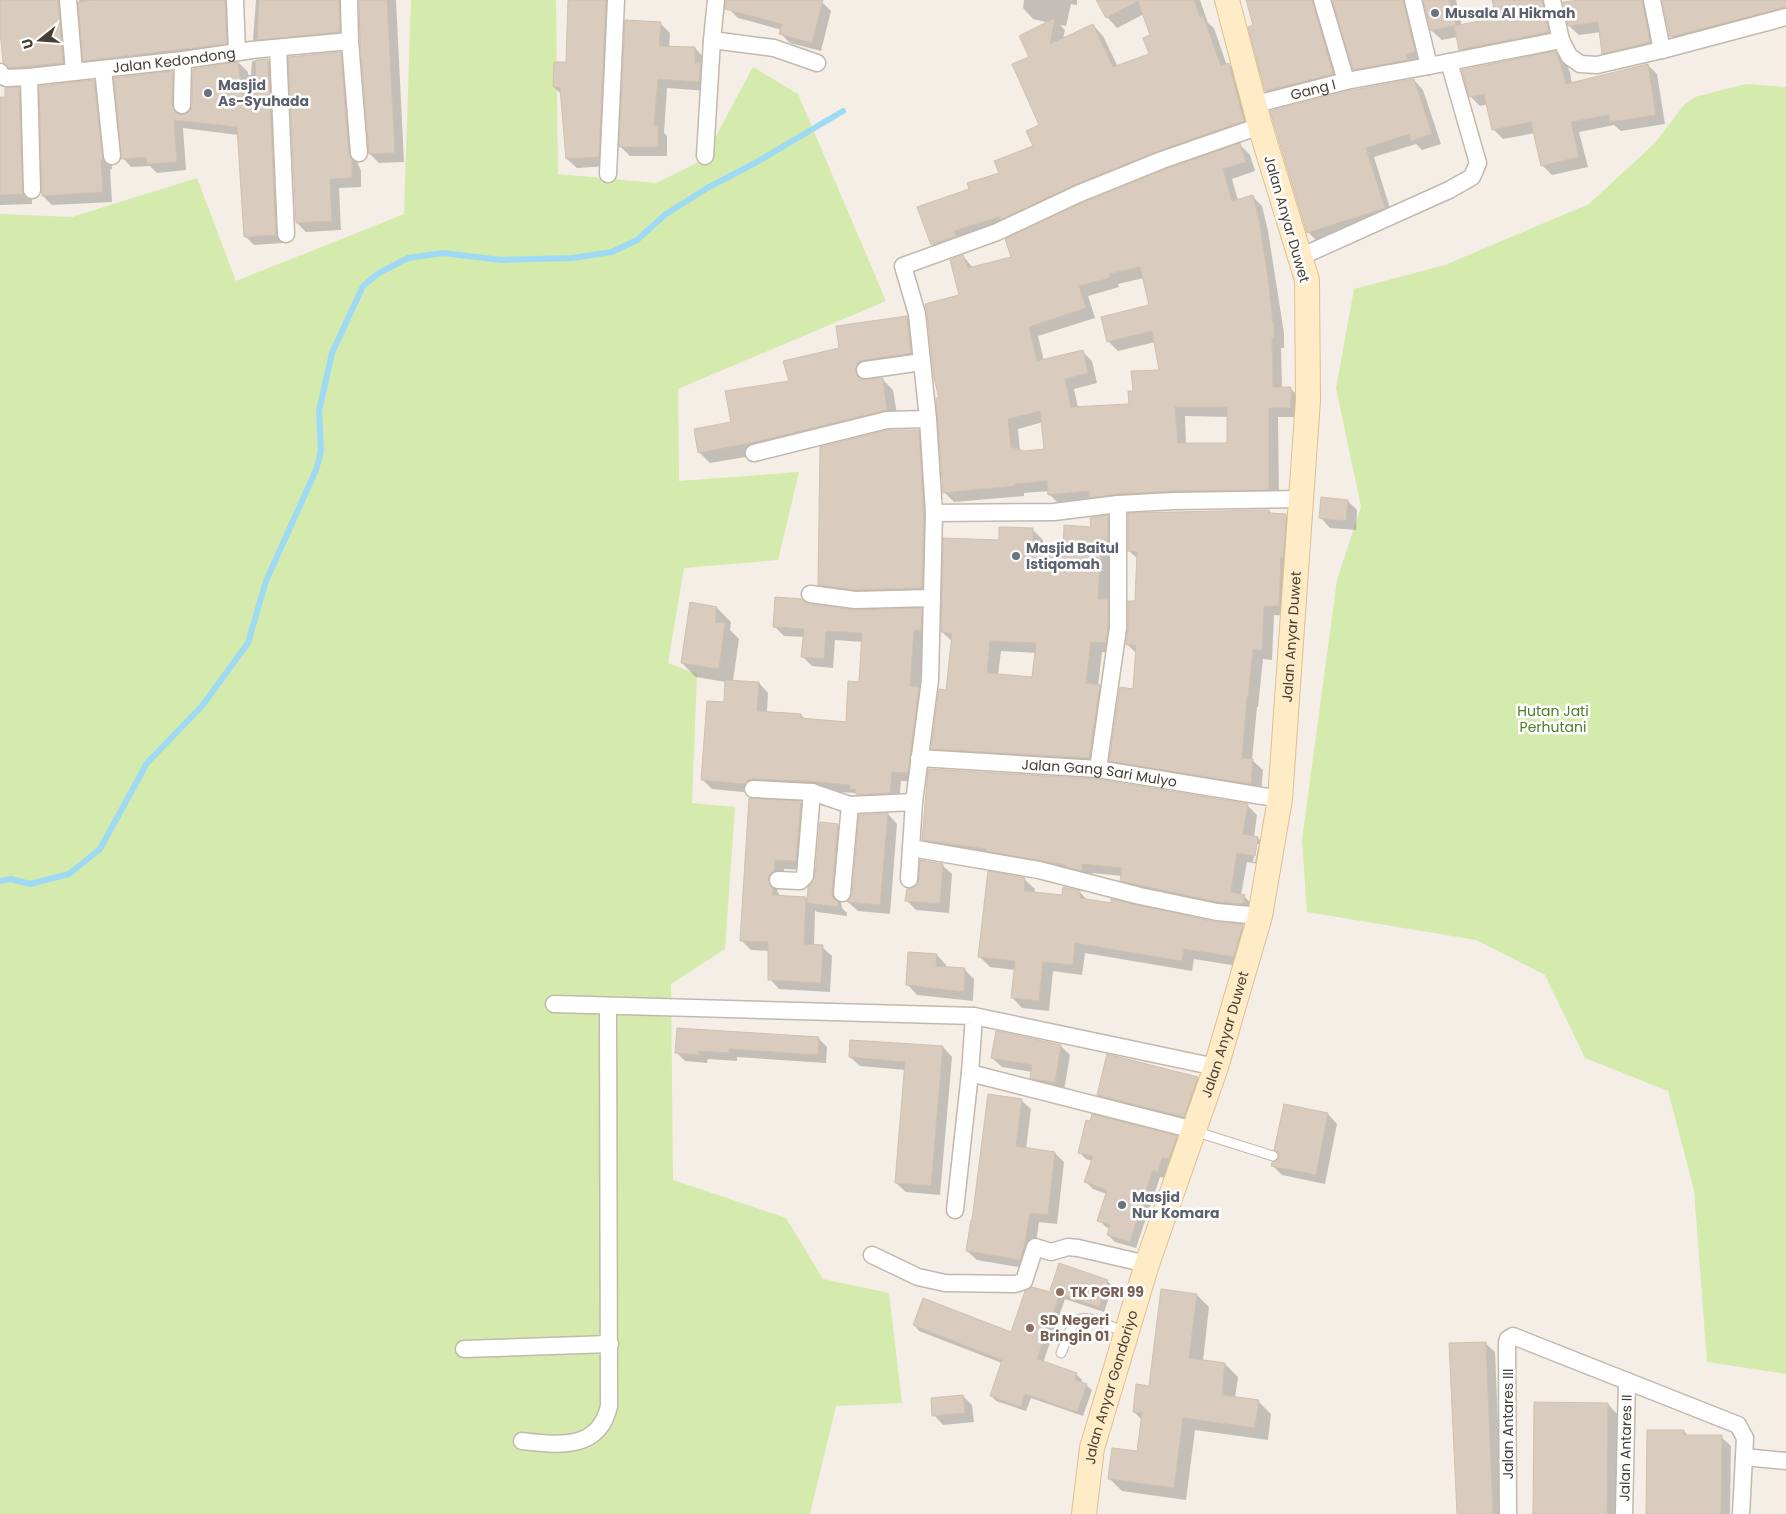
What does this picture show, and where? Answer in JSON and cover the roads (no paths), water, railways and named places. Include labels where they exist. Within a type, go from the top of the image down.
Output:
[{"type":"street","points":[[68,0],[74,71]]},
{"type":"street","points":[[235,0],[237,52]]},
{"type":"street","points":[[349,0],[350,41],[359,152]]},
{"type":"street","points":[[608,174],[616,0]]},
{"type":"street","points":[[705,156],[716,0]]},
{"type":"street","name":"Jalan Anyar Duwet","points":[[1147,1264],[1216,1067],[1260,916],[1280,799],[1308,400],[1307,280],[1258,115],[1227,0]]},
{"type":"street","name":"Gang I","points":[[922,362],[917,314],[903,266],[997,232],[1078,194],[1162,160],[1258,115],[1346,81],[1322,0]]},
{"type":"street","points":[[1413,0],[1429,66]]},
{"type":"street","points":[[1552,0],[1562,40],[1569,56],[1580,64],[1597,65],[1786,17]]},
{"type":"street","points":[[1652,0],[1662,50]]},
{"type":"street","points":[[712,40],[774,48],[817,63]]},
{"type":"street","points":[[1346,81],[1562,40]]},
{"type":"street","name":"Jalan Kedondong","points":[[0,72],[6,78],[30,77],[237,52],[350,41]]},
{"type":"street","points":[[278,48],[286,234]]},
{"type":"street","points":[[182,105],[183,60]]},
{"type":"street","points":[[1300,257],[1449,190],[1472,177],[1478,163],[1449,62]]},
{"type":"street","points":[[103,69],[112,156]]},
{"type":"street","points":[[30,77],[32,190]]},
{"type":"street","points":[[865,370],[922,362],[928,419],[934,513],[930,680],[914,802],[909,880]]},
{"type":"street","points":[[754,452],[887,420],[928,419]]},
{"type":"street","points":[[934,513],[1054,512],[1118,504],[1174,501],[1301,499]]},
{"type":"street","points":[[1098,769],[1118,628],[1118,504]]},
{"type":"street","points":[[810,594],[855,600],[932,598]]},
{"type":"street","name":"Jalan Gang Sari Mulyo","points":[[919,758],[1098,769],[1280,799]]},
{"type":"street","points":[[753,789],[812,792],[850,805],[914,802]]},
{"type":"street","points":[[778,880],[800,881],[805,876],[812,792]]},
{"type":"street","points":[[842,893],[850,805]]},
{"type":"street","points":[[911,848],[1039,870],[1140,896],[1207,910],[1260,916]]},
{"type":"street","points":[[554,1004],[974,1016],[1216,1067]]},
{"type":"street","points":[[522,1441],[554,1444],[581,1440],[597,1431],[607,1417],[609,1406],[610,1344],[608,1006]]},
{"type":"street","points":[[955,1210],[970,1073],[974,1016]]},
{"type":"street","points":[[970,1073],[1194,1130]]},
{"type":"street","points":[[872,1255],[918,1277],[946,1283],[1015,1284],[1024,1281],[1035,1247],[1051,1252],[1078,1248],[1147,1264]]},
{"type":"street","name":"Jalan Anyar Gondoriyo","points":[[1084,1514],[1092,1448],[1147,1264]]},
{"type":"street","name":"Jalan Antares III","points":[[1508,1514],[1508,1339],[1513,1336],[1626,1381]]},
{"type":"street","points":[[464,1349],[610,1344]]},
{"type":"street","points":[[1626,1381],[1738,1424],[1745,1438],[1741,1514]]},
{"type":"street","name":"Jalan Antares II","points":[[1624,1514],[1626,1381]]},
{"type":"street","points":[[1744,1457],[1786,1461]]},
{"type":"lane","points":[[1194,1130],[1273,1156]]},
{"type":"lane","points":[[1061,1353],[1075,1322],[1081,1318],[1089,1318],[1126,1334]]},
{"type":"waterway","points":[[0,881],[11,879],[30,884],[69,874],[100,849],[147,763],[202,706],[248,643],[266,581],[316,470],[321,451],[319,411],[332,353],[363,286],[379,273],[408,258],[443,253],[501,260],[572,258],[612,252],[637,240],[666,214],[709,187],[757,162],[843,111]]},
{"type":"place","name":"Musala Al Hikmah","points":[[1435,13]]},
{"type":"place","name":"Masjid As-Syuhada","points":[[208,93]]},
{"type":"place","name":"Masjid Baitul Istiqomah","points":[[1016,556]]},
{"type":"place","name":"Masjid Nur Komara","points":[[1122,1205]]},
{"type":"place","name":"TK PGRI 99","points":[[1060,1292]]},
{"type":"place","name":"SD Negeri Bringin 01","points":[[1030,1328]]},
{"type":"park label","name":"Hutan Jati Perhutani","points":[[1553,720]]}]
